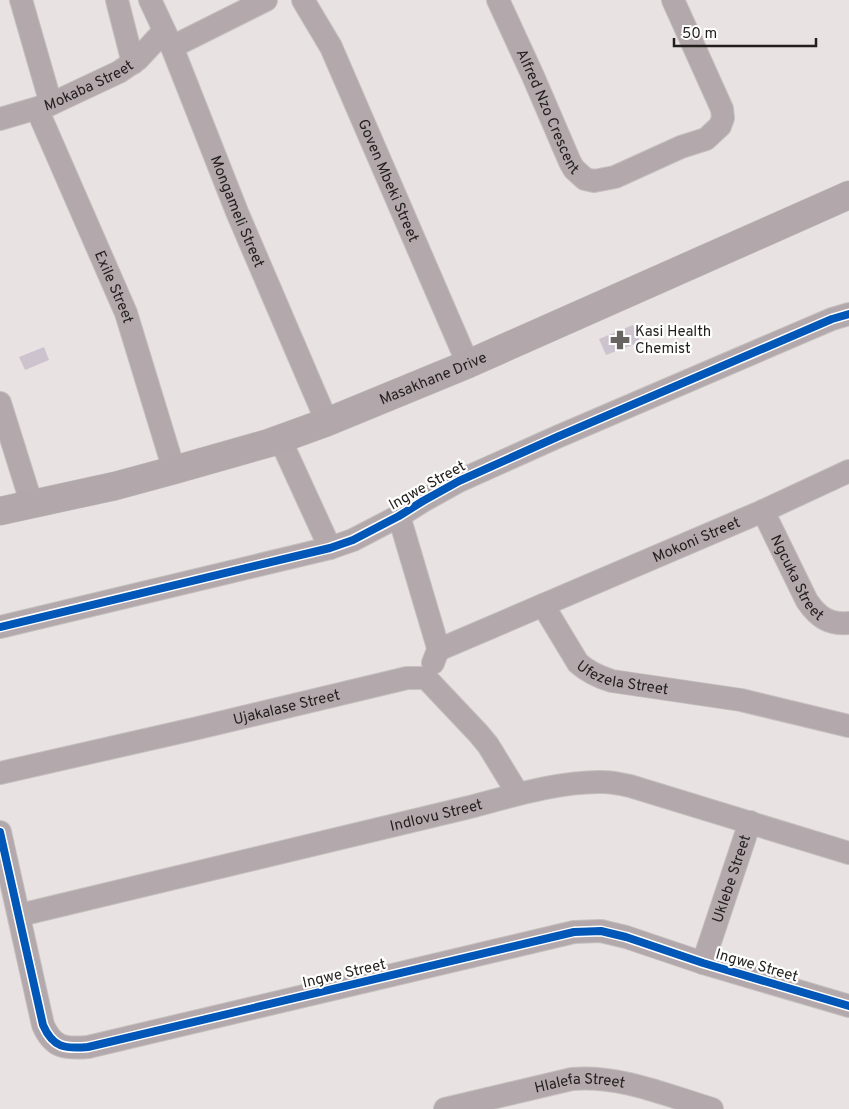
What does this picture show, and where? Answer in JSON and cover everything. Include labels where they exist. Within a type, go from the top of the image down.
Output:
[{"type":"street","name":"Exile Street","points":[[21,0],[44,106],[129,319],[174,470]]},
{"type":"street","points":[[117,0],[133,63]]},
{"type":"street","name":"Mongameli Street","points":[[150,0],[168,39],[241,220],[327,422]]},
{"type":"street","name":"Mokaba Street","points":[[0,119],[44,106],[119,72],[168,39],[266,0]]},
{"type":"street","name":"Goven Mbeki Street","points":[[303,0],[330,47],[468,364]]},
{"type":"street","name":"Alfred Nzo Crescent","points":[[498,0],[570,162],[574,169],[585,179],[594,181],[615,177],[682,147],[706,139],[715,132],[723,118],[722,109],[673,0]]},
{"type":"street","name":"Masakhane Drive","points":[[0,512],[174,470],[280,439],[327,422],[468,364],[849,195]]},
{"type":"street","name":"Ingwe Street","points":[[0,627],[330,548],[353,540],[460,481],[557,437],[832,319],[849,314]]},
{"type":"street","points":[[0,403],[32,505]]},
{"type":"street","points":[[280,439],[330,548]]},
{"type":"street","name":"Mokoni Street","points":[[543,605],[849,472]]},
{"type":"street","name":"Ngcuka Street","points":[[763,511],[813,610],[820,617],[828,621],[837,623],[849,622]]},
{"type":"street","points":[[399,516],[438,650],[426,678],[488,745],[518,794]]},
{"type":"street","points":[[438,650],[543,605]]},
{"type":"street","name":"Ufezela Street","points":[[543,605],[578,663],[585,670],[598,676],[612,681],[741,700],[849,726]]},
{"type":"street","name":"Ujakalase Street","points":[[0,773],[407,678],[426,678]]},
{"type":"street","name":"Indlovu Street","points":[[20,915],[518,794],[582,782],[605,782],[630,786],[849,852]]},
{"type":"street","name":"Uklebe Street","points":[[703,963],[750,822]]},
{"type":"street","name":"Ingwe Street","points":[[0,832],[44,1025],[51,1039],[56,1044],[67,1048],[88,1047],[574,932],[601,931],[618,935],[703,963],[849,1006]]},
{"type":"street","name":"Hlalefa Street","points":[[445,1109],[572,1079],[589,1078],[624,1083],[712,1109]]},
{"type":"building","name":"Kasi Health Chemist","points":[[633,325],[640,342],[606,355],[599,339]]},
{"type":"building","points":[[44,347],[49,360],[25,370],[19,357]]},
{"type":"cycle path","points":[[0,627],[330,548],[353,540],[459,481],[832,319],[849,314]]},
{"type":"cycle path","points":[[0,832],[43,1025],[56,1043],[66,1047],[88,1047],[574,932],[601,931],[626,937],[703,963],[849,1006]]},
{"type":"place","name":"Kasi Health Chemist","points":[[620,340]]}]
